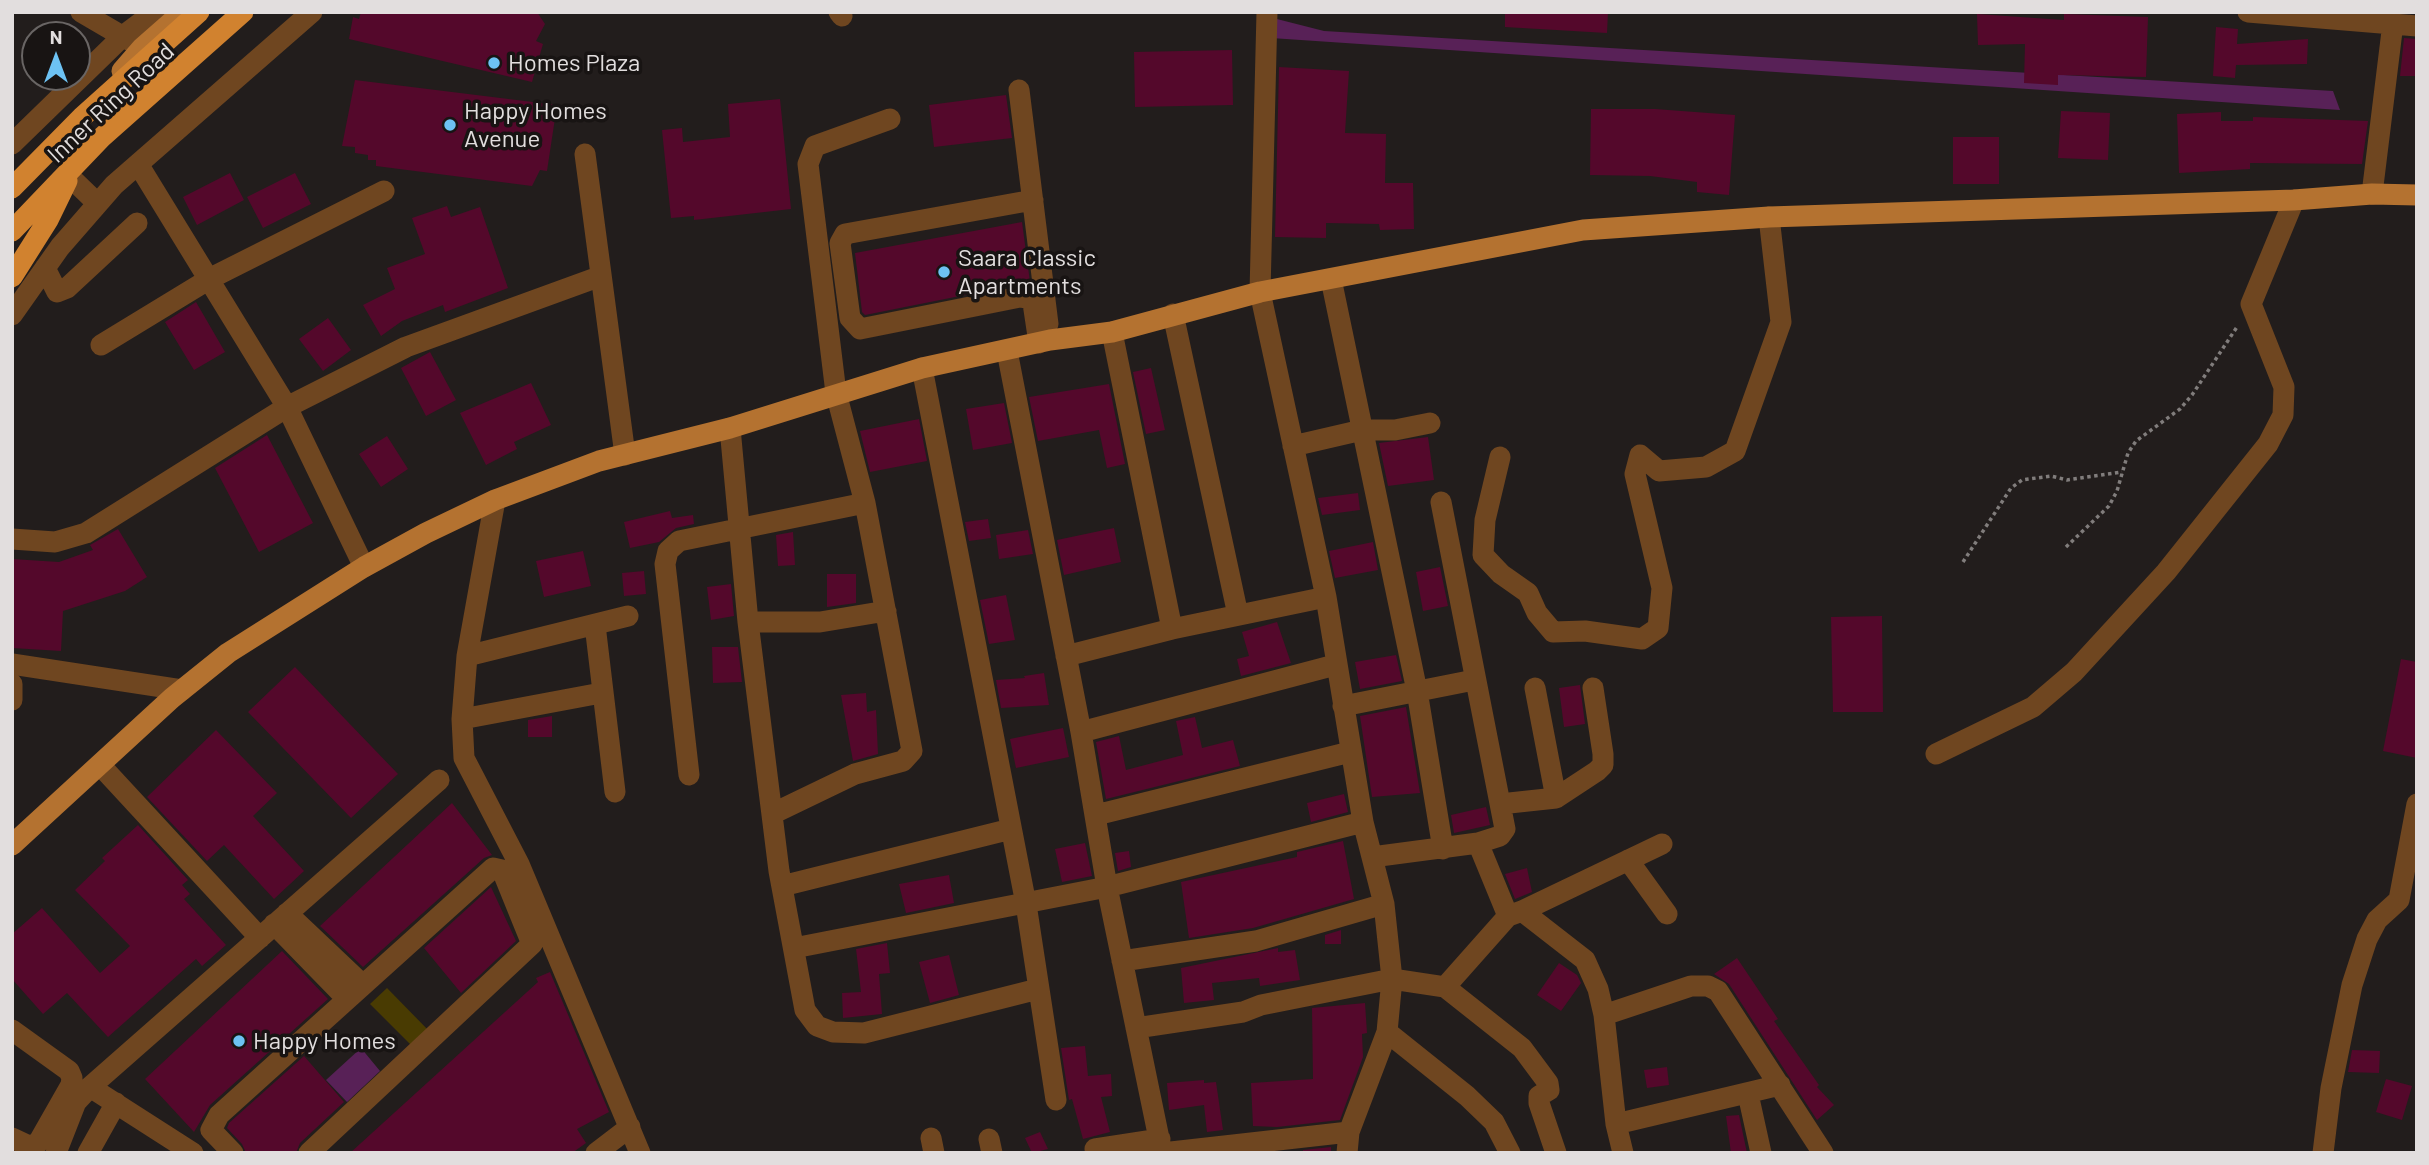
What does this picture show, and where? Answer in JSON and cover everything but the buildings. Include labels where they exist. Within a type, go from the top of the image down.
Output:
[{"type":"highway","points":[[12,188],[82,117],[200,12]]},
{"type":"highway","points":[[12,231],[101,138],[243,12]]},
{"type":"highway","points":[[12,173],[41,150]]},
{"type":"highway","points":[[12,278],[48,220],[69,176]]},
{"type":"main road","name":"Inner Ring Road","points":[[12,181],[142,48],[183,12]]},
{"type":"main road","name":"Inner Ring Road","points":[[12,239],[69,176],[142,107],[252,12]]},
{"type":"main road","points":[[12,845],[182,690],[228,653],[364,567],[495,500],[599,461],[730,428],[836,393],[922,369],[1045,341],[1112,332],[1260,292],[1583,230],[1769,217],[2294,200],[2372,194],[2417,195]]},
{"type":"street","points":[[81,12],[142,48]]},
{"type":"street","name":"Inner Ring Road","points":[[12,144],[123,36],[155,12]]},
{"type":"street","points":[[12,315],[45,268],[97,203],[312,12]]},
{"type":"street","points":[[2248,12],[2408,22],[2372,194]]},
{"type":"street","points":[[1095,1149],[1348,1142],[1387,1032],[1392,979],[1384,904],[1363,822],[1335,665],[1326,597],[1260,292],[1267,13]]},
{"type":"street","points":[[1019,90],[1033,200],[1045,341]]},
{"type":"street","points":[[772,814],[855,774],[903,761],[912,751],[865,503],[836,393],[809,156],[815,146],[890,119]]},
{"type":"street","points":[[585,154],[625,455]]},
{"type":"street","points":[[138,164],[211,278],[287,407],[364,567]]},
{"type":"street","points":[[69,176],[97,203]]},
{"type":"street","points":[[101,345],[211,278],[383,191]]},
{"type":"street","points":[[1033,200],[845,234],[840,243],[850,318],[860,329],[1020,297],[1028,298],[1033,303],[1045,341]]},
{"type":"street","points":[[1936,754],[2033,707],[2074,673],[2166,572],[2268,444],[2283,415],[2284,387],[2251,304],[2294,200]]},
{"type":"street","points":[[1500,457],[1485,520],[1483,555],[1501,574],[1528,593],[1537,613],[1553,632],[1585,631],[1642,639],[1658,628],[1662,588],[1635,474],[1640,455],[1659,471],[1706,467],[1735,451],[1781,322],[1769,217]]},
{"type":"street","points":[[45,268],[57,292],[67,288],[137,223]]},
{"type":"street","points":[[12,539],[55,542],[86,533],[287,407],[406,347],[601,276]]},
{"type":"street","points":[[1331,279],[1417,691],[1443,849]]},
{"type":"street","points":[[1173,314],[1238,615]]},
{"type":"street","points":[[1112,332],[1172,629]]},
{"type":"street","points":[[1007,351],[1081,732],[1107,887],[1161,1148]]},
{"type":"street","points":[[922,369],[1026,904],[1056,1100]]},
{"type":"street","points":[[1293,446],[1362,430],[1395,430],[1430,423]]},
{"type":"street","points":[[730,428],[748,622],[772,814],[805,1010],[817,1026],[834,1032],[864,1033],[1038,989]]},
{"type":"street","points":[[495,500],[467,656],[462,719],[464,758],[519,863],[640,1153]]},
{"type":"street","points":[[1373,857],[1478,843],[1504,834],[1441,502]]},
{"type":"street","points":[[689,775],[665,564],[668,551],[679,541],[865,503]]},
{"type":"street","points":[[1066,656],[1172,629],[1326,597]]},
{"type":"street","points":[[748,622],[820,622],[886,611]]},
{"type":"street","points":[[467,656],[628,616]]},
{"type":"street","points":[[595,625],[601,693],[615,792]]},
{"type":"street","points":[[12,664],[182,690]]},
{"type":"street","points":[[1081,732],[1335,665]]},
{"type":"street","points":[[1343,706],[1474,680]]},
{"type":"street","points":[[12,684],[12,700]]},
{"type":"street","points":[[1535,688],[1556,798]]},
{"type":"street","points":[[1500,804],[1556,798],[1602,765],[1594,688]]},
{"type":"street","points":[[462,719],[601,693]]},
{"type":"street","points":[[1096,815],[1350,752]]},
{"type":"street","points":[[101,766],[274,925],[347,999]]},
{"type":"street","points":[[61,1152],[83,1094],[439,779]]},
{"type":"street","points":[[2323,1153],[2331,1088],[2353,985],[2367,939],[2377,920],[2399,900],[2417,804]]},
{"type":"street","points":[[794,948],[1107,887],[1363,822]]},
{"type":"street","points":[[782,886],[1011,829]]},
{"type":"street","points":[[1478,843],[1515,914],[1585,960],[1598,989],[1604,1015],[1616,1124],[1623,1153]]},
{"type":"street","points":[[1445,987],[1515,914],[1662,844]]},
{"type":"street","points":[[1628,860],[1667,914]]},
{"type":"street","points":[[233,1153],[211,1129],[214,1120],[493,868],[502,870],[533,944],[309,1153]]},
{"type":"street","points":[[1122,961],[1256,941],[1384,904]]},
{"type":"street","points":[[274,925],[363,985]]},
{"type":"street","points":[[1136,1028],[1243,1012],[1261,1005],[1392,979],[1445,987],[1522,1048],[1548,1083],[1549,1090],[1539,1096],[1539,1103],[1556,1153]]},
{"type":"street","points":[[1604,1015],[1691,986],[1708,986],[1718,991],[1823,1153]]},
{"type":"street","points":[[12,1030],[69,1071],[72,1078],[71,1085],[38,1143],[29,1146],[12,1138]]},
{"type":"street","points":[[1387,1032],[1494,1122],[1510,1153]]},
{"type":"street","points":[[1616,1124],[1780,1085]]},
{"type":"street","points":[[83,1094],[111,1112],[193,1153]]},
{"type":"street","points":[[1748,1094],[1761,1153]]},
{"type":"street","points":[[88,1153],[111,1112]]},
{"type":"street","points":[[596,1153],[630,1127]]},
{"type":"path","points":[[2066,547],[2109,506],[2118,491],[2128,453],[2136,441],[2180,409],[2192,395],[2251,304]]},
{"type":"path","points":[[1963,562],[2011,488],[2022,480],[2051,476],[2067,480],[2122,472]]},
{"type":"shaded area","points":[[1269,17],[1324,31],[2333,91],[2340,110],[1271,38]]},
{"type":"shaded area","points":[[387,988],[432,1034],[415,1049],[370,1004]]},
{"type":"shaded area","points":[[361,1048],[380,1071],[347,1102],[326,1080]]},
{"type":"place","name":"Homes Plaza","points":[[494,63]]},
{"type":"place","name":"Happy Homes Avenue","points":[[450,125]]},
{"type":"place","name":"Saara Classic Apartments","points":[[944,272]]},
{"type":"place","name":"Happy Homes","points":[[239,1041]]}]
